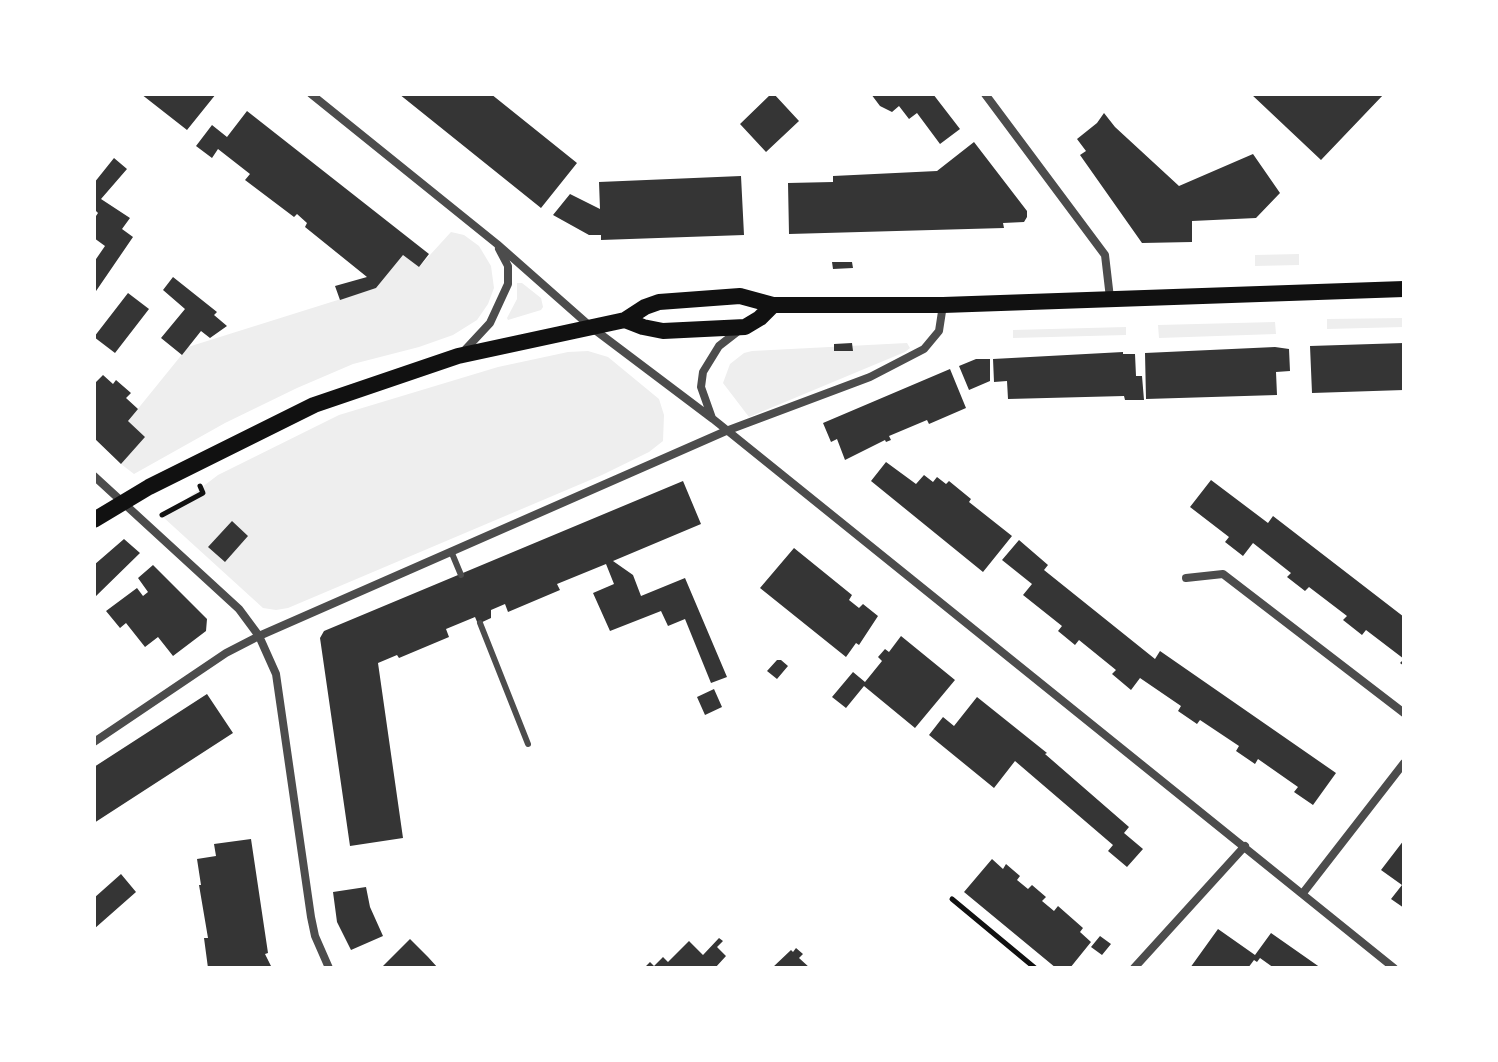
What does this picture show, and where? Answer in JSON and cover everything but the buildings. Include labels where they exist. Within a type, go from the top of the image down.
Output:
[{"type":"main road","points":[[94,520],[149,487],[314,405],[458,356],[625,320],[645,307],[674,300],[740,296],[773,305],[943,305],[1404,289]]},
{"type":"main road","points":[[625,320],[663,331],[745,327],[773,305]]},
{"type":"street","points":[[311,94],[497,244],[591,327],[713,419],[1394,968]]},
{"type":"street","points":[[985,94],[1105,255],[1110,298]]},
{"type":"street","points":[[458,356],[490,323],[508,284],[508,266],[497,244]]},
{"type":"street","points":[[94,742],[226,653],[259,636],[726,431],[870,377],[924,349],[939,331],[943,305]]},
{"type":"street","points":[[713,419],[701,387],[703,372],[719,346],[745,327]]},
{"type":"street","points":[[94,476],[239,609],[259,636],[276,674],[311,917],[318,945],[329,968]]},
{"type":"street","points":[[1186,578],[1223,574],[1404,713]]},
{"type":"street","points":[[1303,893],[1404,763]]},
{"type":"street","points":[[1134,968],[1245,846]]},
{"type":"lane","points":[[451,551],[461,575]]},
{"type":"lane","points":[[480,623],[528,744]]},
{"type":"path","points":[[171,510],[203,493]]},
{"type":"path","points":[[952,899],[1035,968]]},
{"type":"shaded area","points":[[451,232],[464,235],[479,246],[491,266],[494,288],[477,320],[453,335],[353,364],[297,388],[225,423],[134,474],[121,464],[145,437],[128,421],[188,347],[376,288],[403,255],[419,267]]},
{"type":"shaded area","points":[[1299,254],[1299,265],[1255,266],[1255,255]]},
{"type":"shaded area","points":[[517,283],[522,283],[541,298],[543,307],[508,320],[517,299]]},
{"type":"shaded area","points":[[1404,318],[1404,327],[1327,329],[1327,319]]},
{"type":"shaded area","points":[[1275,322],[1276,334],[1159,338],[1158,325]]},
{"type":"shaded area","points":[[1126,327],[1126,335],[1013,338],[1013,330]]},
{"type":"shaded area","points":[[907,343],[910,348],[905,352],[749,417],[723,383],[730,364],[752,351]]},
{"type":"shaded area","points":[[588,351],[608,357],[659,399],[664,415],[663,441],[649,452],[602,475],[288,608],[263,608],[163,517],[218,475],[339,415],[498,367],[568,352]]}]
